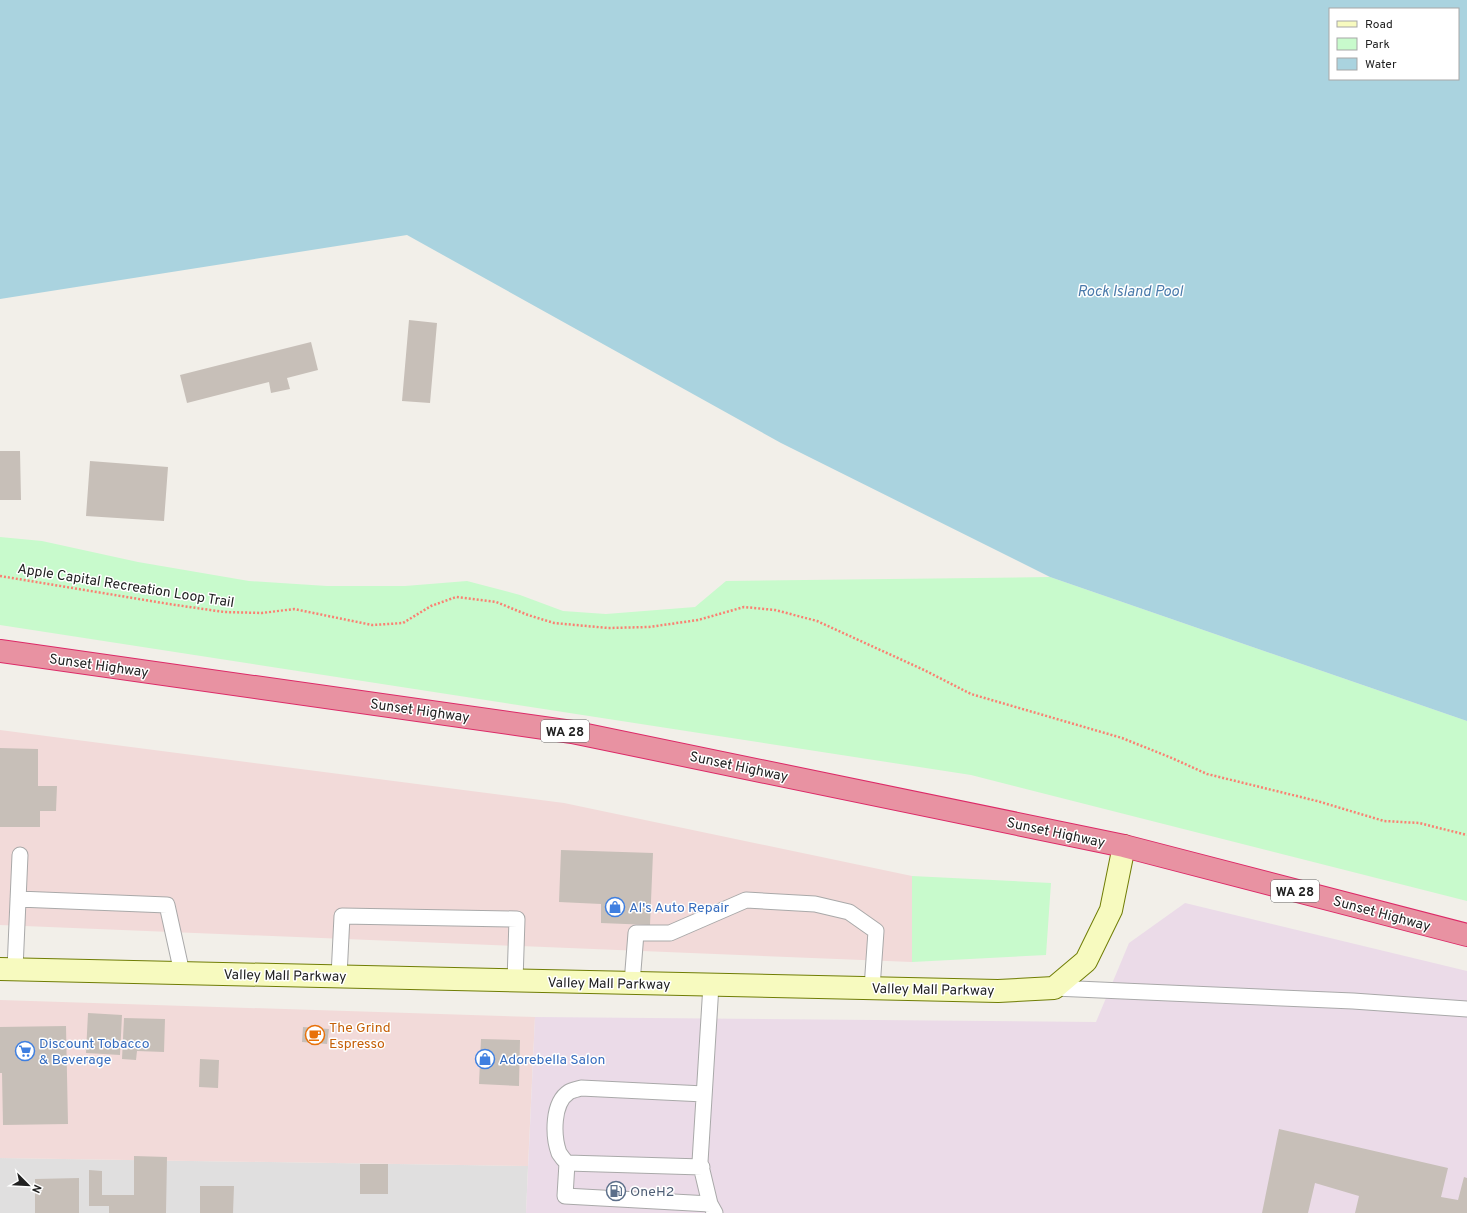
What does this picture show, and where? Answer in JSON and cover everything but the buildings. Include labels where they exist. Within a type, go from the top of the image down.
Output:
[{"type":"highway","name":"Sunset Highway","points":[[0,651],[572,732],[1124,846],[1467,935]]},
{"type":"main road","points":[[1054,988],[1086,961],[1096,942],[1111,910],[1124,846]]},
{"type":"main road","name":"Valley Mall Parkway","points":[[8,969],[998,991],[1054,988]]},
{"type":"lane","points":[[8,969],[18,899],[20,855]]},
{"type":"lane","points":[[18,899],[166,905],[182,973]]},
{"type":"lane","points":[[632,983],[636,933],[670,933],[746,900],[815,904],[849,912],[871,927],[876,931],[872,988]]},
{"type":"lane","points":[[339,976],[342,916],[517,919],[515,981]]},
{"type":"lane","points":[[704,1094],[581,1088],[569,1092],[561,1101],[555,1118],[556,1137],[560,1154],[567,1163],[565,1196],[712,1208],[700,1162],[711,985]]},
{"type":"lane","points":[[1054,988],[1353,1001],[1467,1009]]},
{"type":"lane","points":[[567,1163],[702,1167]]},
{"type":"path","name":"Apple Capital Recreation Loop Trail","points":[[0,576],[217,611],[262,613],[294,609],[372,625],[403,622],[431,606],[456,597],[496,602],[528,615],[554,623],[608,628],[649,627],[698,620],[744,607],[775,610],[817,621],[890,654],[971,694],[1122,738],[1207,774],[1317,801],[1384,821],[1419,823],[1467,835]]},
{"type":"shaded area","points":[[0,730],[564,803],[912,876],[912,962],[0,925]]},
{"type":"shaded area","points":[[1185,903],[1467,971],[1467,1213],[526,1213],[535,1017],[1096,1022],[1129,943]]},
{"type":"shaded area","points":[[0,1000],[535,1017],[528,1166],[0,1158]]},
{"type":"shaded area","points":[[0,1158],[528,1166],[526,1213],[0,1213]]},
{"type":"green space","points":[[0,537],[42,541],[138,562],[249,581],[327,586],[405,586],[467,581],[520,595],[563,611],[606,614],[695,607],[726,581],[1050,577],[1467,721],[1467,901],[971,775],[0,625]]},
{"type":"green space","points":[[912,876],[1051,883],[1046,955],[912,962]]},
{"type":"water","name":"Rock Island Pool","points":[[0,0],[1467,0],[1467,721],[1050,577],[781,443],[407,235],[0,299]]},
{"type":"place","name":"Al's Auto Repair","points":[[615,907]]},
{"type":"place","name":"The Grind Espresso","points":[[315,1035]]},
{"type":"place","name":"Discount Tobacco & Beverage","points":[[25,1051]]},
{"type":"place","name":"Adorebella Salon","points":[[485,1059]]},
{"type":"place","name":"OneH2","points":[[616,1191]]}]
